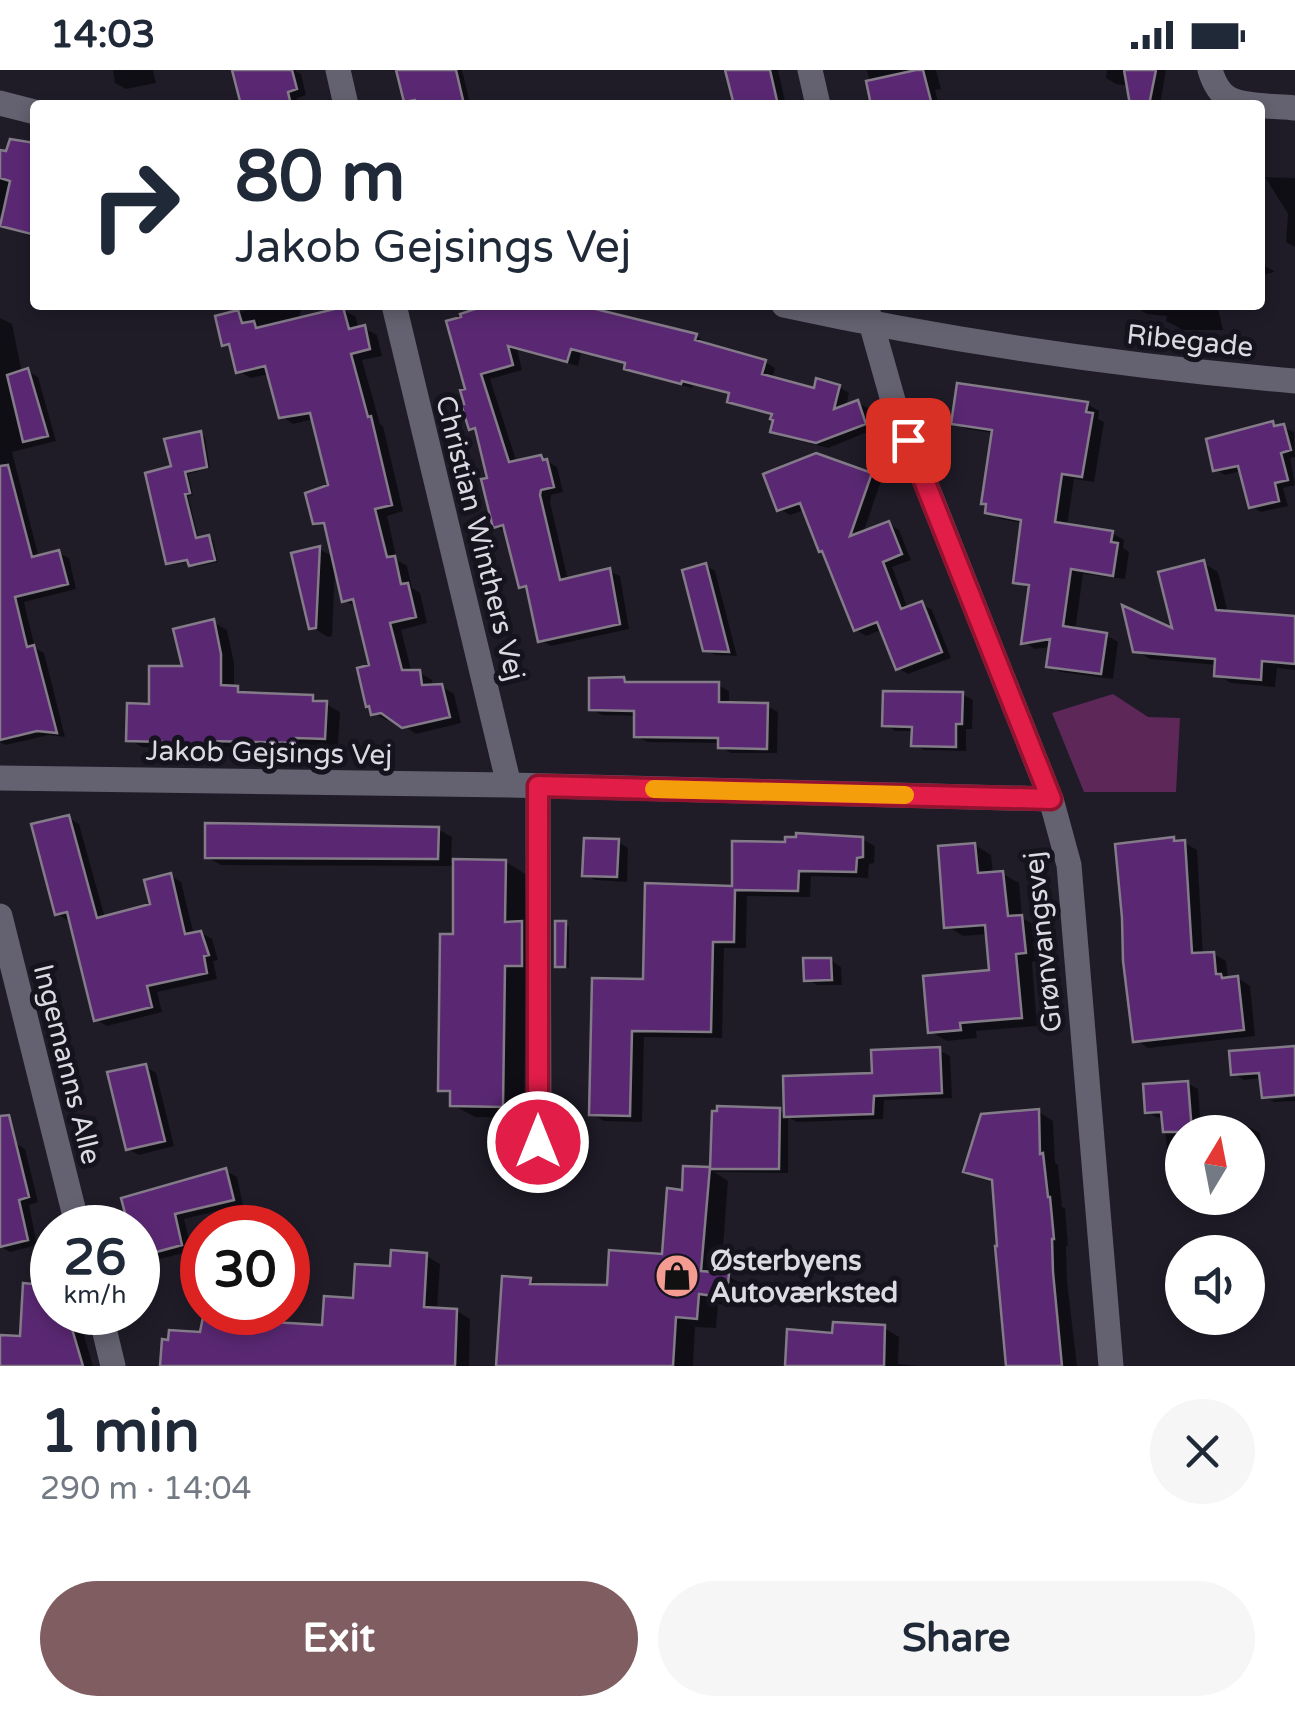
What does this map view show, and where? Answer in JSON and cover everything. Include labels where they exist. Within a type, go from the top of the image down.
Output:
[{"type":"street","points":[[338,70],[345,100]]},
{"type":"street","points":[[810,70],[817,100]]},
{"type":"street","points":[[1210,70],[1214,83],[1228,98],[1236,100]]},
{"type":"street","points":[[0,103],[30,111]]},
{"type":"street","points":[[1265,105],[1295,108]]},
{"type":"street","name":"Christian Winthers Vej","points":[[395,310],[510,786]]},
{"type":"street","name":"Ribegade","points":[[831,310],[868,314],[977,343],[1152,368],[1295,380]]},
{"type":"street","name":"Grønvangsvej","points":[[868,314],[894,404],[1051,799],[1068,865],[1110,1366]]},
{"type":"street","name":"Jakob Gejsings Vej","points":[[0,778],[1051,799]]},
{"type":"street","points":[[538,786],[538,1142]]},
{"type":"street","name":"Ingemanns Alle","points":[[0,916],[72,1205]]},
{"type":"street","points":[[106,1335],[113,1366]]},
{"type":"shaded area","points":[[1113,694],[1148,717],[1180,718],[1176,792],[1084,792],[1052,713]]},
{"type":"building","points":[[232,70],[292,70],[297,89],[288,92],[290,100],[240,100]]},
{"type":"building","points":[[396,70],[456,70],[463,100],[404,100]]},
{"type":"building","points":[[725,70],[770,70],[777,100],[733,100]]},
{"type":"building","points":[[923,70],[931,100],[870,100],[866,81]]},
{"type":"building","points":[[1124,70],[1156,70],[1150,100],[1129,100]]},
{"type":"building","points":[[10,139],[30,142],[30,234],[0,226],[10,181],[0,178],[0,150],[6,151]]},
{"type":"building","points":[[238,310],[242,323],[254,321],[256,328],[331,310],[344,310],[349,329],[365,325],[370,349],[351,354],[368,417],[371,416],[392,505],[375,509],[387,557],[395,556],[401,584],[408,583],[416,617],[390,623],[402,670],[420,670],[422,685],[442,684],[450,717],[402,728],[381,713],[371,715],[369,706],[366,707],[357,668],[369,665],[353,599],[342,602],[324,523],[313,524],[305,493],[328,485],[310,413],[279,418],[265,366],[236,373],[229,344],[222,346],[215,316]]},
{"type":"building","points":[[472,310],[599,310],[697,334],[695,340],[766,360],[762,374],[814,388],[816,378],[840,385],[834,409],[858,400],[866,424],[816,443],[770,432],[772,414],[727,402],[729,393],[624,369],[625,363],[571,349],[567,362],[508,346],[513,365],[481,374],[509,462],[541,455],[543,460],[547,459],[554,487],[541,490],[540,495],[560,580],[610,568],[620,624],[538,642],[526,586],[519,588],[503,525],[493,528],[481,479],[487,478],[475,428],[469,430],[461,404],[460,390],[465,389],[446,321],[461,317],[460,314]]},
{"type":"building","points":[[28,368],[48,436],[23,442],[7,375]]},
{"type":"building","points":[[957,383],[1088,402],[1086,412],[1093,413],[1082,477],[1062,474],[1055,522],[1113,531],[1111,542],[1118,543],[1113,576],[1071,569],[1063,626],[1107,633],[1101,674],[1046,667],[1050,639],[1021,644],[1029,585],[1013,583],[1021,520],[985,513],[986,504],[981,504],[992,430],[951,424]]},
{"type":"building","points":[[1273,421],[1274,426],[1284,424],[1291,450],[1281,453],[1288,480],[1275,483],[1279,501],[1249,508],[1238,466],[1213,471],[1206,439]]},
{"type":"building","points":[[201,431],[207,467],[185,472],[190,493],[185,494],[196,538],[209,535],[215,560],[189,566],[187,560],[166,564],[145,473],[171,466],[164,439]]},
{"type":"building","points":[[816,453],[872,473],[850,536],[889,521],[902,554],[883,562],[901,609],[922,601],[942,652],[896,670],[877,622],[854,631],[800,503],[777,511],[763,474]]},
{"type":"building","points":[[8,465],[32,557],[59,550],[68,584],[15,597],[27,647],[34,645],[57,733],[37,731],[0,740],[0,466]]},
{"type":"building","points":[[320,546],[316,628],[309,629],[291,553]]},
{"type":"building","points":[[1204,560],[1216,610],[1295,616],[1295,664],[1262,661],[1261,680],[1214,676],[1215,659],[1133,652],[1122,605],[1172,628],[1158,572]]},
{"type":"building","points":[[706,563],[729,652],[703,651],[682,570]]},
{"type":"building","points":[[214,619],[221,654],[221,685],[238,686],[238,692],[313,695],[313,701],[327,701],[325,739],[296,738],[296,743],[208,741],[208,748],[126,741],[127,703],[149,704],[149,666],[182,666],[173,629]]},
{"type":"building","points":[[624,677],[625,682],[719,682],[719,702],[768,703],[767,749],[718,748],[718,738],[634,737],[634,711],[589,710],[589,678]]},
{"type":"building","points":[[883,691],[963,692],[962,724],[956,724],[956,747],[911,746],[912,727],[882,726]]},
{"type":"building","points":[[69,815],[97,918],[150,904],[144,880],[171,873],[185,934],[201,931],[209,955],[204,956],[207,973],[147,986],[152,1007],[94,1021],[67,912],[55,915],[31,824]]},
{"type":"building","points":[[205,823],[439,827],[438,859],[205,858]]},
{"type":"building","points":[[796,833],[863,837],[863,857],[857,858],[856,872],[799,871],[798,891],[735,890],[734,942],[713,942],[711,1032],[632,1031],[630,1116],[589,1115],[592,978],[643,979],[645,883],[732,886],[732,841],[785,842],[785,837],[796,837]]},
{"type":"building","points":[[1174,837],[1174,841],[1185,840],[1192,953],[1214,952],[1216,974],[1222,978],[1238,976],[1244,1030],[1133,1042],[1115,844]]},
{"type":"building","points":[[584,838],[619,839],[617,877],[582,876]]},
{"type":"building","points":[[975,843],[978,873],[1003,871],[1008,916],[1022,915],[1026,953],[1016,954],[1022,1018],[960,1023],[961,1030],[928,1033],[923,976],[989,970],[985,925],[944,928],[938,846]]},
{"type":"building","points":[[453,859],[506,860],[505,922],[522,921],[522,966],[505,966],[503,1107],[450,1106],[450,1091],[438,1091],[440,934],[453,934]]},
{"type":"building","points":[[555,921],[566,921],[565,967],[555,967]]},
{"type":"building","points":[[803,958],[831,958],[832,980],[804,981]]},
{"type":"building","points":[[1295,1046],[1295,1095],[1262,1098],[1259,1073],[1231,1075],[1229,1051]]},
{"type":"building","points":[[940,1047],[942,1093],[874,1096],[873,1114],[784,1117],[783,1076],[872,1073],[871,1050]]},
{"type":"building","points":[[146,1064],[165,1141],[126,1150],[107,1072]]},
{"type":"building","points":[[1188,1081],[1191,1115],[1165,1115],[1163,1132],[1161,1112],[1145,1113],[1143,1084]]},
{"type":"building","points":[[717,1106],[780,1108],[779,1169],[710,1169],[712,1111],[717,1111]]},
{"type":"building","points":[[1039,1109],[1040,1154],[1043,1153],[1054,1239],[1053,1272],[1062,1366],[1006,1366],[992,1180],[963,1172],[981,1114]]},
{"type":"building","points":[[9,1115],[29,1197],[19,1200],[28,1240],[0,1247],[0,1116]]},
{"type":"building","points":[[683,1166],[710,1167],[701,1271],[729,1273],[727,1298],[699,1294],[697,1319],[676,1317],[673,1366],[496,1366],[502,1276],[531,1278],[530,1284],[607,1285],[609,1250],[662,1254],[667,1188],[682,1190]]},
{"type":"building","points":[[226,1168],[234,1200],[213,1205],[180,1205],[180,1213],[175,1214],[180,1246],[160,1251],[160,1205],[123,1205],[121,1198]]},
{"type":"building","points":[[391,1250],[427,1253],[424,1307],[457,1309],[455,1366],[160,1366],[162,1339],[168,1340],[169,1330],[180,1331],[180,1335],[310,1335],[310,1324],[322,1325],[324,1296],[353,1298],[355,1264],[390,1266]]},
{"type":"building","points":[[23,1283],[30,1284],[30,1335],[74,1335],[83,1366],[0,1366],[0,1335],[20,1336]]},
{"type":"building","points":[[833,1322],[885,1325],[884,1366],[785,1366],[787,1329],[832,1333]]},
{"type":"slow traffic","points":[[654,789],[905,795]]},
{"type":"place","name":"Østerbyens Autoværksted","points":[[677,1276]]},
{"type":"route","points":[[538,1142],[538,786],[1051,799],[908,440]]}]
